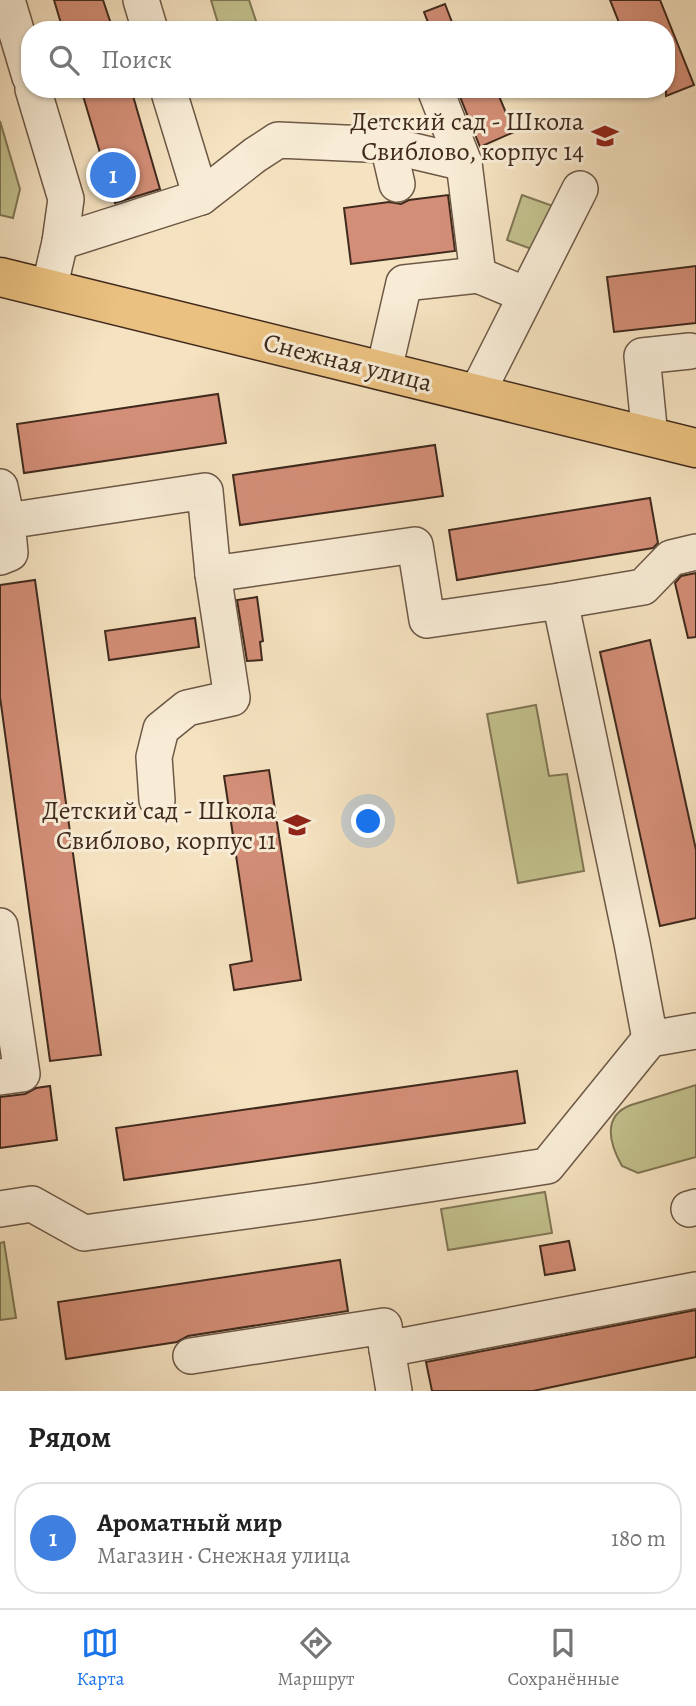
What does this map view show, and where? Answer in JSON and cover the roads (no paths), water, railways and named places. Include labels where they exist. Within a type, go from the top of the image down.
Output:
[{"type":"main road","name":"Снежная улица","points":[[0,277],[696,448]]},
{"type":"street","points":[[7,0],[21,47]]},
{"type":"street","points":[[141,0],[147,21]]},
{"type":"street","points":[[36,98],[66,199],[49,289]]},
{"type":"street","points":[[171,98],[201,197]]},
{"type":"street","points":[[439,98],[464,163],[478,275]]},
{"type":"street","points":[[60,242],[201,197],[278,140],[388,145],[464,163]]},
{"type":"street","points":[[388,145],[397,184]]},
{"type":"street","points":[[477,393],[580,189]]},
{"type":"street","points":[[384,370],[404,283],[478,275],[526,295]]},
{"type":"street","points":[[650,437],[642,355],[690,351]]},
{"type":"street","points":[[0,487],[10,553],[0,557]]},
{"type":"street","points":[[7,521],[205,491],[213,574],[232,698],[187,708],[161,729],[154,757],[158,800]]},
{"type":"street","points":[[213,574],[415,545],[427,620],[643,587],[671,558],[696,552]]},
{"type":"street","points":[[560,601],[650,1039]]},
{"type":"street","points":[[0,926],[22,1074],[0,1077]]},
{"type":"street","points":[[0,1209],[32,1203],[84,1233],[547,1166],[650,1039],[696,1031]]},
{"type":"street","points":[[387,1349],[696,1290]]},
{"type":"street","points":[[191,1356],[384,1326],[394,1391]]},
{"type":"place","name":"Детский сад - Школа Свиблово, корпус 14","points":[[605,136]]},
{"type":"place","name":"Ароматный мир","points":[[113,175]]},
{"type":"place","name":"Детский сад - Школа Свиблово, корпус 11","points":[[297,825]]}]
